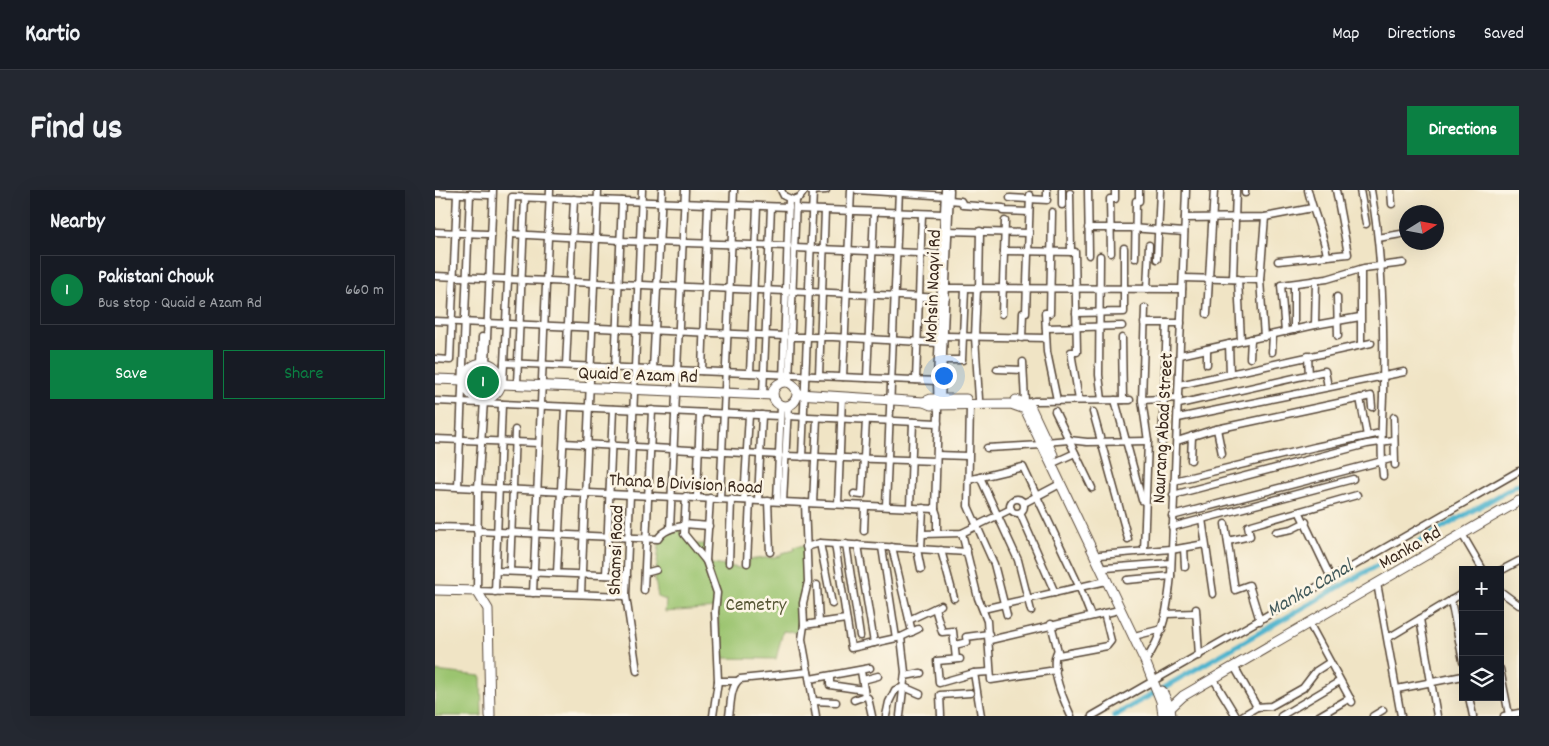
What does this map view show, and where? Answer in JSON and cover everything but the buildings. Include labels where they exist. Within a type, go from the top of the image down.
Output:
[{"type":"main road","points":[[483,363],[499,372],[502,384],[495,395],[484,402],[468,393],[463,380],[468,370],[483,363]]},
{"type":"main road","points":[[801,394],[795,401],[784,406],[773,395],[775,387],[786,378],[801,394],[939,404],[1021,406],[1028,413],[1106,568],[1138,635],[1166,709]]},
{"type":"main road","points":[[435,379],[463,380]]},
{"type":"main road","name":"Quaid e Azam Rd","points":[[502,384],[773,395]]},
{"type":"main road","points":[[939,404],[979,399],[1025,402],[1032,409],[1043,443]]},
{"type":"main road","points":[[1053,463],[1060,484],[1119,610],[1146,659]]},
{"type":"main road","name":"Manka Rd","points":[[1166,709],[1213,678],[1519,501]]},
{"type":"main road","points":[[435,590],[477,591],[488,609],[490,716]]},
{"type":"street","points":[[533,593],[550,190]]},
{"type":"street","points":[[581,594],[598,190]]},
{"type":"street","name":"Shamsi Road","points":[[637,671],[626,596],[642,190]]},
{"type":"street","points":[[653,369],[662,190]]},
{"type":"street","points":[[670,529],[685,190]]},
{"type":"street","points":[[720,498],[734,190]]},
{"type":"street","points":[[781,190],[784,196],[793,199]]},
{"type":"street","points":[[793,199],[805,190],[826,190]]},
{"type":"street","points":[[843,377],[851,190]]},
{"type":"street","points":[[857,190],[948,194],[961,201],[963,205],[1003,208],[1003,211],[1029,212]]},
{"type":"street","points":[[1062,190],[1062,205]]},
{"type":"street","points":[[1088,190],[1089,255]]},
{"type":"street","points":[[1111,253],[1110,198],[1115,198],[1115,190]]},
{"type":"street","points":[[1135,258],[1136,201],[1139,201],[1139,190]]},
{"type":"street","points":[[1157,259],[1160,190]]},
{"type":"street","name":"Naurang Abad Street","points":[[1146,659],[1154,649],[1162,629],[1171,576],[1186,190]]},
{"type":"street","points":[[1207,314],[1214,190]]},
{"type":"street","points":[[1236,190],[1236,279],[1241,341]]},
{"type":"street","points":[[1308,190],[1312,208],[1325,240],[1327,256]]},
{"type":"street","points":[[1278,261],[1345,255],[1348,250],[1336,190]]},
{"type":"street","points":[[1359,190],[1366,224]]},
{"type":"street","points":[[1371,190],[1378,238],[1383,323],[1381,433],[1383,476]]},
{"type":"street","points":[[1391,190],[1392,204]]},
{"type":"street","points":[[802,457],[804,417],[801,394],[805,376],[813,191]]},
{"type":"street","points":[[886,506],[899,191]]},
{"type":"street","points":[[1010,198],[1030,197],[1047,200],[1047,191]]},
{"type":"street","points":[[435,193],[470,194],[490,192]]},
{"type":"street","points":[[487,277],[487,234],[490,192]]},
{"type":"street","points":[[483,363],[490,192]]},
{"type":"street","points":[[1070,193],[1071,252]]},
{"type":"street","points":[[435,359],[450,360],[457,194]]},
{"type":"street","points":[[458,487],[470,194]]},
{"type":"street","name":"Mohsin Naqvi Rd","points":[[937,534],[935,508],[938,423],[944,336],[942,254],[944,214],[948,194]]},
{"type":"street","name":"Mohsin Naqvi Rd","points":[[939,404],[937,381],[938,343],[943,298],[947,288],[948,194]]},
{"type":"street","points":[[502,384],[512,197],[944,214]]},
{"type":"street","points":[[1022,338],[1027,289],[1030,197]]},
{"type":"street","points":[[517,384],[525,198]]},
{"type":"street","points":[[566,366],[573,199]]},
{"type":"street","points":[[786,378],[793,199]]},
{"type":"street","points":[[615,368],[622,201]]},
{"type":"street","points":[[702,371],[709,204]]},
{"type":"street","points":[[751,373],[757,206]]},
{"type":"street","points":[[763,394],[771,207]]},
{"type":"street","points":[[1185,218],[1265,217],[1312,208]]},
{"type":"street","points":[[819,376],[825,210]]},
{"type":"street","points":[[867,378],[874,212]]},
{"type":"street","points":[[1052,212],[1050,313],[1045,313],[1046,338],[1057,400]]},
{"type":"street","points":[[917,380],[922,214]]},
{"type":"street","points":[[1264,337],[1260,280],[1265,217]]},
{"type":"street","points":[[1002,314],[1005,221]]},
{"type":"street","points":[[1088,228],[1135,228],[1184,232]]},
{"type":"street","points":[[948,231],[1029,233]]},
{"type":"street","points":[[979,399],[975,337],[980,231]]},
{"type":"street","points":[[435,232],[487,234]]},
{"type":"street","points":[[510,234],[659,243],[731,244],[942,254]]},
{"type":"street","points":[[1378,238],[1399,234]]},
{"type":"street","points":[[1147,289],[1149,245]]},
{"type":"street","points":[[1075,313],[1124,312],[1124,248]]},
{"type":"street","points":[[1004,251],[1075,252],[1077,352],[1071,352],[1079,400]]},
{"type":"street","points":[[1100,256],[1099,375],[1102,400]]},
{"type":"street","points":[[1285,332],[1281,285],[1316,280],[1361,269],[1403,263]]},
{"type":"street","points":[[1361,269],[1361,345]]},
{"type":"street","points":[[435,276],[943,298]]},
{"type":"street","points":[[1183,278],[1260,280]]},
{"type":"street","points":[[1315,325],[1316,280]]},
{"type":"street","points":[[1294,284],[1294,330]]},
{"type":"street","points":[[947,288],[1182,289]]},
{"type":"street","points":[[943,360],[962,360],[965,288]]},
{"type":"street","points":[[1337,297],[1338,336]]},
{"type":"street","points":[[1145,308],[1142,400],[1148,440],[1145,552]]},
{"type":"street","points":[[1180,355],[1315,325],[1361,318]]},
{"type":"street","points":[[435,321],[938,343]]},
{"type":"street","points":[[1144,323],[1181,323]]},
{"type":"street","points":[[1162,443],[1167,323]]},
{"type":"street","points":[[1046,328],[1122,326]]},
{"type":"street","points":[[1272,352],[1273,335]]},
{"type":"street","points":[[944,336],[1046,338]]},
{"type":"street","points":[[997,369],[1023,366],[1025,402],[1127,400],[1122,338]]},
{"type":"street","points":[[1250,358],[1251,339]]},
{"type":"street","points":[[1179,385],[1371,343]]},
{"type":"street","points":[[1229,344],[1230,374]]},
{"type":"street","points":[[1207,349],[1207,364]]},
{"type":"street","points":[[1308,356],[1309,376]]},
{"type":"street","points":[[504,363],[751,373],[786,378],[819,376],[937,381]]},
{"type":"street","points":[[1142,400],[1164,399],[1179,401],[1309,376],[1325,371],[1328,387]]},
{"type":"street","points":[[1178,418],[1404,372]]},
{"type":"street","points":[[1177,440],[1217,429],[1371,396],[1372,406]]},
{"type":"street","points":[[838,504],[842,397]]},
{"type":"street","points":[[1360,398],[1367,436]]},
{"type":"street","points":[[1115,400],[1139,492],[1142,500],[1145,502]]},
{"type":"street","points":[[435,401],[938,423]]},
{"type":"street","points":[[484,402],[477,529],[477,591],[626,596]]},
{"type":"street","points":[[495,592],[502,404]]},
{"type":"street","points":[[970,404],[968,506],[994,564],[1007,615]]},
{"type":"street","points":[[780,502],[784,406]]},
{"type":"street","points":[[557,573],[565,408]]},
{"type":"street","points":[[605,575],[613,409]]},
{"type":"street","points":[[644,590],[652,410]]},
{"type":"street","points":[[1055,411],[1092,488]]},
{"type":"street","points":[[1093,412],[1128,539]]},
{"type":"street","points":[[697,497],[700,413]]},
{"type":"street","points":[[747,563],[749,415]]},
{"type":"street","points":[[758,500],[762,415]]},
{"type":"street","points":[[1172,516],[1381,460],[1395,462],[1393,417]]},
{"type":"street","points":[[813,503],[817,418]]},
{"type":"street","points":[[854,494],[862,495],[866,420]]},
{"type":"street","points":[[910,508],[913,422]]},
{"type":"street","points":[[1217,429],[1222,454]]},
{"type":"street","points":[[509,571],[515,430]]},
{"type":"street","points":[[1175,482],[1381,433]]},
{"type":"street","points":[[1191,460],[1192,436]]},
{"type":"street","points":[[435,439],[539,443]]},
{"type":"street","points":[[987,448],[1069,440],[1101,442],[1148,440]]},
{"type":"street","points":[[1173,494],[1381,441],[1394,440]]},
{"type":"street","points":[[564,444],[888,460],[968,456]]},
{"type":"street","points":[[1053,463],[1075,454]]},
{"type":"street","points":[[968,480],[1023,467],[1081,588],[1091,616]]},
{"type":"street","points":[[1092,716],[1156,683],[1199,656],[1519,471]]},
{"type":"street","points":[[980,477],[1018,560],[1031,611]]},
{"type":"street","points":[[1172,527],[1353,479]]},
{"type":"street","points":[[1024,503],[1060,484]]},
{"type":"street","name":"Thana B Division Road","points":[[435,486],[609,492],[780,502],[935,508]]},
{"type":"street","points":[[1228,541],[1250,536],[1248,526],[1300,513],[1357,495]]},
{"type":"street","points":[[686,496],[684,534],[706,561],[717,593],[715,612],[718,681],[712,716]]},
{"type":"street","points":[[706,561],[710,498]]},
{"type":"street","points":[[729,563],[731,499]]},
{"type":"street","points":[[1011,509],[1011,503],[1015,500],[1021,500],[1024,503]]},
{"type":"street","points":[[768,501],[770,552]]},
{"type":"street","points":[[805,503],[807,582],[803,603],[804,625],[802,639],[815,716]]},
{"type":"street","points":[[1011,509],[1014,512],[1020,512],[1024,508],[1024,503]]},
{"type":"street","points":[[864,531],[865,506]]},
{"type":"street","points":[[921,569],[919,549],[922,534],[923,508]]},
{"type":"street","points":[[922,534],[962,533],[1011,509]]},
{"type":"street","points":[[1020,512],[1055,593]]},
{"type":"street","points":[[1300,513],[1306,522],[1332,580]]},
{"type":"street","points":[[1202,519],[1213,594]]},
{"type":"street","points":[[1276,532],[1292,529],[1306,522]]},
{"type":"street","points":[[1225,524],[1235,590],[1249,585],[1260,621]]},
{"type":"street","points":[[435,527],[497,532],[659,539],[660,535],[670,529],[684,525],[709,526]]},
{"type":"street","points":[[962,533],[989,637],[991,680],[1056,670]]},
{"type":"street","points":[[1462,534],[1481,566]]},
{"type":"street","points":[[807,547],[820,543],[967,552]]},
{"type":"street","points":[[820,543],[832,604]]},
{"type":"street","points":[[835,544],[851,648],[899,637],[915,631],[909,620],[892,547]]},
{"type":"street","points":[[846,544],[860,636]]},
{"type":"street","points":[[1100,556],[1171,550],[1205,544]]},
{"type":"street","points":[[858,545],[874,643]]},
{"type":"street","points":[[881,546],[905,676],[900,716]]},
{"type":"street","points":[[1184,548],[1185,567]]},
{"type":"street","points":[[941,550],[953,598]]},
{"type":"street","points":[[1504,569],[1519,561]]},
{"type":"street","points":[[1106,568],[1171,563]]},
{"type":"street","points":[[645,573],[656,570]]},
{"type":"street","points":[[496,571],[627,576]]},
{"type":"street","points":[[1127,580],[1171,576]]},
{"type":"street","points":[[983,609],[1106,581]]},
{"type":"street","points":[[1377,584],[1401,716]]},
{"type":"street","points":[[817,585],[819,623]]},
{"type":"street","points":[[1504,594],[1519,604]]},
{"type":"street","points":[[1388,638],[1459,595]]},
{"type":"street","points":[[1451,600],[1462,656]]},
{"type":"street","points":[[909,620],[938,606],[942,632],[953,631],[958,659],[937,661],[939,683],[974,673],[990,672]]},
{"type":"street","points":[[955,645],[967,642],[966,638],[989,637],[1119,610]]},
{"type":"street","points":[[1166,614],[1196,611],[1199,656]]},
{"type":"street","points":[[1057,652],[1061,655],[1110,644],[1104,613]]},
{"type":"street","points":[[804,625],[846,619]]},
{"type":"street","points":[[1419,619],[1437,716]]},
{"type":"street","points":[[1309,623],[1351,700],[1319,716]]},
{"type":"street","points":[[1051,624],[1057,652],[1054,658],[1059,688],[1071,716]]},
{"type":"street","points":[[1138,635],[1162,629]]},
{"type":"street","points":[[1242,716],[1257,707],[1271,706],[1303,688],[1316,671],[1330,662]]},
{"type":"street","points":[[1234,666],[1257,707]]},
{"type":"street","points":[[810,679],[870,668]]},
{"type":"street","points":[[861,671],[872,716]]},
{"type":"street","points":[[718,681],[737,681],[808,672]]},
{"type":"street","points":[[905,676],[921,672]]},
{"type":"street","points":[[974,673],[981,716]]},
{"type":"street","points":[[830,676],[830,685],[865,693]]},
{"type":"street","points":[[863,680],[878,676]]},
{"type":"street","points":[[1397,690],[1459,677]]},
{"type":"street","points":[[1213,678],[1236,716]]},
{"type":"street","points":[[729,716],[733,691],[737,681]]},
{"type":"street","points":[[945,681],[947,694]]},
{"type":"street","points":[[1285,715],[1340,681]]},
{"type":"street","points":[[887,716],[895,690],[904,687],[920,694]]},
{"type":"street","points":[[854,700],[865,693]]},
{"type":"street","points":[[941,716],[940,695],[970,693]]},
{"type":"street","points":[[1504,696],[1507,716],[1519,713]]},
{"type":"street","points":[[813,701],[836,702]]},
{"type":"street","points":[[1470,701],[1473,716]]},
{"type":"street","points":[[1373,716],[1383,710]]},
{"type":"green space","name":"Cemetry","points":[[680,529],[690,544],[706,544],[705,563],[740,568],[748,565],[748,560],[781,556],[782,553],[794,550],[793,547],[805,545],[806,582],[801,602],[801,633],[783,631],[776,659],[722,658],[717,608],[665,612],[666,600],[658,597],[655,580],[660,537]]},
{"type":"green space","points":[[435,671],[481,676],[482,716],[435,716]]},
{"type":"waterway","name":"Manka Canal","points":[[1114,716],[1519,484]]},
{"type":"place","name":"Pakistani Chowk","points":[[483,382]]}]
